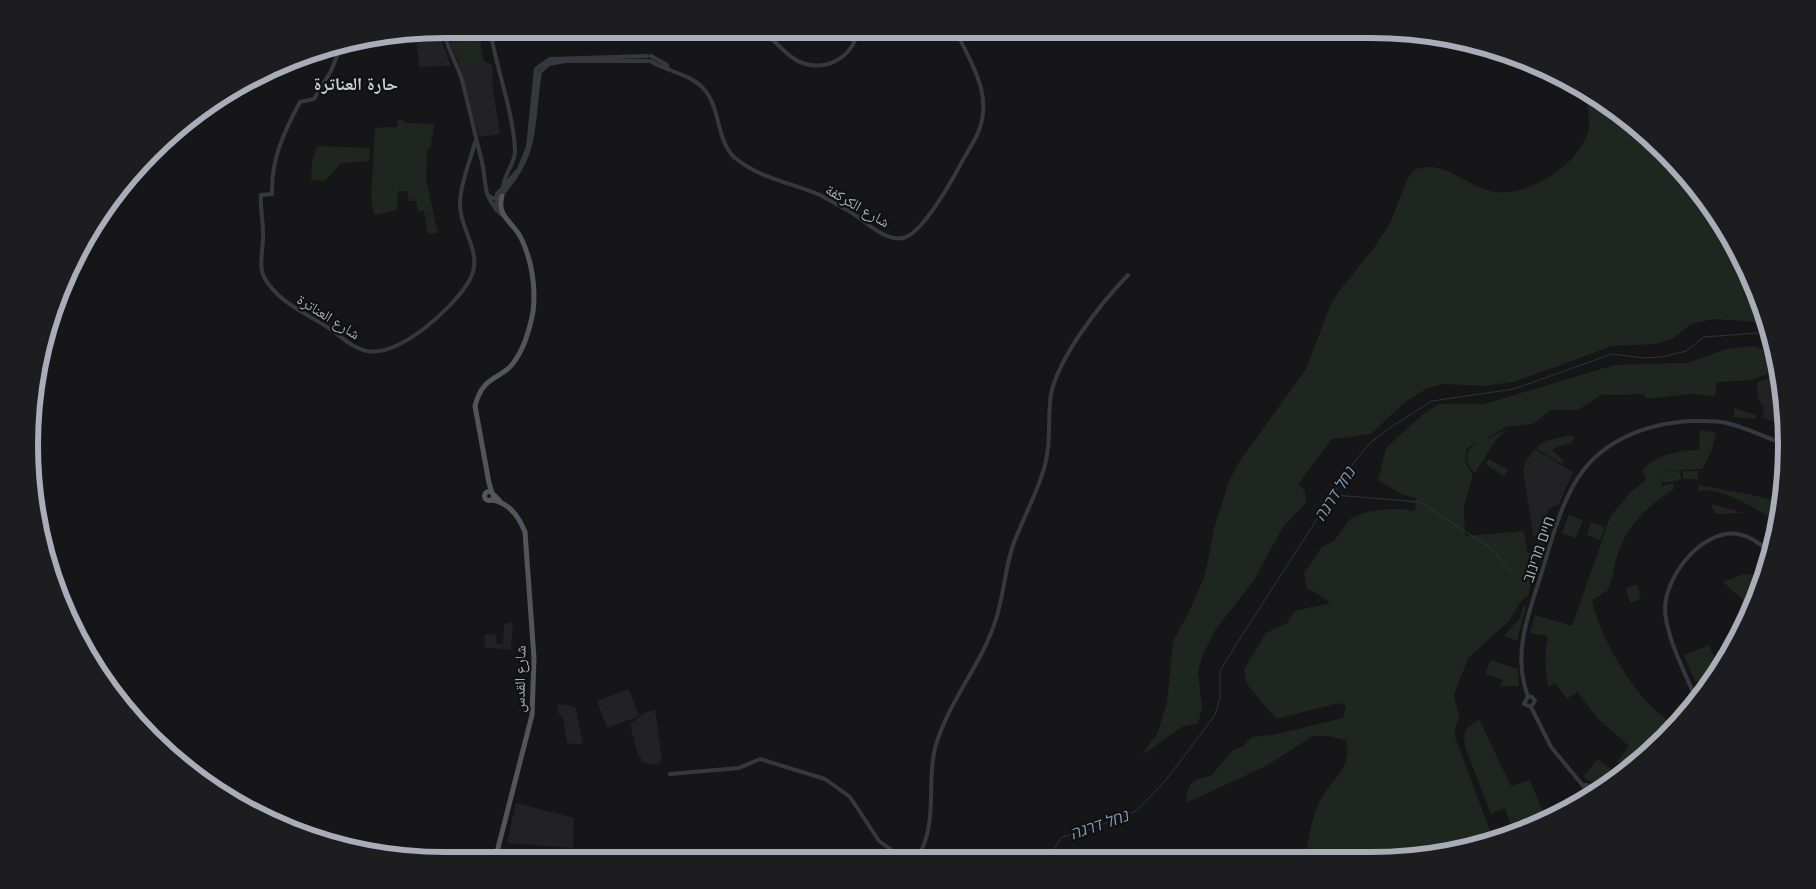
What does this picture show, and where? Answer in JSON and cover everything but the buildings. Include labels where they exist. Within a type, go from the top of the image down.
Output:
[{"type":"main road","points":[[491,500],[492,493],[486,471],[475,406],[478,393],[487,381],[507,369],[516,360],[530,327],[533,311],[532,272],[527,251],[520,236],[502,215],[502,192]]},
{"type":"main road","points":[[484,496],[486,471]]},
{"type":"main road","points":[[484,496],[488,492],[492,493]]},
{"type":"main road","name":"شارع القدس","points":[[492,493],[502,504]]},
{"type":"main road","name":"شارع القدس","points":[[484,496],[486,500],[502,504],[516,513],[525,532],[534,658],[534,687],[528,736],[497,852]]},
{"type":"street","points":[[447,38],[458,66],[483,164],[488,195],[496,210],[502,215]]},
{"type":"street","points":[[492,38],[513,131],[516,153],[503,182],[502,192],[496,199],[496,210]]},
{"type":"street","points":[[770,38],[791,57],[811,65],[831,63],[842,59],[853,46],[855,38]]},
{"type":"street","name":"شارع الكركفة","points":[[502,192],[515,181],[530,152],[540,72],[546,66],[565,62],[649,59],[666,65],[668,69],[704,89],[712,101],[729,150],[745,164],[773,178],[820,195],[851,212],[887,236],[903,238],[914,232],[944,195],[977,134],[982,120],[985,106],[983,88],[959,38]]},
{"type":"street","name":"شارع العناترة","points":[[339,51],[331,71],[314,99],[300,102],[286,126],[274,162],[272,194],[261,194],[264,277],[287,304],[323,324],[358,348],[380,352],[416,334],[462,293],[471,278],[475,262],[474,250],[460,207],[460,197],[476,142]]},
{"type":"street","points":[[488,195],[496,199]]},
{"type":"street","points":[[919,852],[926,838],[931,808],[935,749],[950,707],[975,669],[987,644],[996,619],[1016,535],[1044,469],[1050,443],[1051,396],[1056,375],[1108,296],[1128,274]]},
{"type":"street","name":"חיים מרינוב","points":[[1528,696],[1521,660],[1523,634],[1530,606],[1568,498],[1578,478],[1597,455],[1612,443],[1630,435],[1671,422],[1717,421],[1778,442]]},
{"type":"street","points":[[1693,693],[1666,619],[1666,603],[1672,584],[1692,552],[1702,543],[1720,536],[1732,533],[1744,535],[1765,548]]},
{"type":"street","points":[[1531,708],[1534,705],[1534,700],[1528,696],[1524,704],[1531,708],[1551,747],[1588,789]]},
{"type":"street","points":[[670,774],[739,768],[760,759],[825,779],[850,797],[879,841],[894,852]]},
{"type":"street","points":[[1583,784],[1591,787]]},
{"type":"shaded area","points":[[416,38],[440,38],[451,66],[419,67]]},
{"type":"shaded area","points":[[450,38],[480,38],[484,61],[492,65],[493,88],[500,134],[479,137],[460,66],[451,47]]},
{"type":"shaded area","points":[[456,38],[478,38],[482,63],[461,66]]},
{"type":"shaded area","points":[[1587,99],[1640,139],[1677,176],[1710,218],[1724,241],[1737,264],[1759,320],[1757,322],[1713,319],[1691,324],[1672,339],[1656,344],[1612,346],[1514,382],[1485,386],[1442,384],[1426,389],[1405,402],[1371,434],[1332,439],[1298,484],[1305,491],[1306,503],[1283,527],[1254,580],[1214,632],[1202,657],[1198,672],[1202,709],[1198,723],[1182,727],[1141,756],[1158,732],[1167,702],[1173,641],[1189,612],[1205,575],[1214,529],[1228,484],[1237,465],[1306,369],[1330,306],[1339,291],[1374,248],[1391,221],[1407,180],[1415,169],[1427,167],[1437,168],[1454,174],[1480,188],[1490,191],[1504,192],[1534,185],[1562,168],[1574,156],[1583,144],[1588,132]]},
{"type":"shaded area","points":[[397,120],[403,120],[407,123],[435,124],[430,149],[427,149],[426,180],[438,233],[428,234],[424,211],[418,211],[416,201],[409,201],[407,191],[398,191],[397,210],[374,215],[371,198],[375,128],[397,127]]},
{"type":"shaded area","points":[[317,146],[369,148],[370,161],[341,163],[325,181],[311,180],[312,162]]},
{"type":"shaded area","points":[[1752,346],[1768,351],[1771,366],[1767,374],[1751,380],[1717,382],[1715,396],[1690,394],[1647,399],[1643,394],[1601,395],[1578,410],[1551,410],[1533,424],[1506,427],[1485,439],[1508,429],[1496,440],[1475,473],[1466,459],[1468,468],[1473,474],[1464,507],[1465,536],[1524,531],[1527,551],[1537,559],[1528,596],[1521,601],[1509,621],[1468,658],[1454,695],[1459,717],[1455,729],[1455,737],[1491,834],[1451,844],[1398,851],[1306,852],[1312,821],[1320,801],[1340,773],[1347,759],[1346,740],[1329,736],[1313,736],[1266,766],[1186,803],[1188,790],[1192,783],[1211,776],[1232,751],[1243,746],[1252,737],[1273,735],[1343,718],[1346,706],[1338,703],[1276,719],[1247,684],[1244,669],[1266,633],[1287,623],[1295,611],[1331,603],[1307,589],[1304,574],[1321,548],[1335,540],[1350,519],[1363,513],[1380,510],[1400,509],[1415,511],[1416,498],[1403,495],[1378,480],[1386,448],[1422,415],[1439,404],[1485,404],[1614,365],[1687,363],[1727,349]],"holes":[[[1480,441],[1471,448],[1466,459],[1467,448]]]},
{"type":"shaded area","points":[[1772,372],[1778,424],[1762,417],[1764,407],[1758,399],[1757,382],[1770,378]]},
{"type":"shaded area","points":[[1734,408],[1756,415],[1755,419],[1734,417]]},
{"type":"shaded area","points":[[1700,430],[1716,433],[1712,450],[1702,469],[1680,470],[1662,473],[1679,471],[1681,480],[1663,483],[1660,474],[1662,486],[1673,483],[1674,489],[1648,508],[1627,533],[1618,553],[1607,591],[1592,600],[1603,633],[1623,670],[1648,703],[1670,721],[1640,750],[1621,765],[1617,762],[1629,746],[1598,719],[1577,692],[1567,699],[1555,683],[1548,687],[1545,659],[1548,636],[1530,633],[1535,615],[1572,626],[1610,517],[1629,494],[1646,479],[1642,470],[1655,460],[1668,454],[1699,450]]},
{"type":"shaded area","points":[[1571,435],[1574,438],[1572,443],[1552,450],[1564,461],[1562,464],[1536,448],[1545,441]]},
{"type":"shaded area","points":[[1535,449],[1573,472],[1559,504],[1549,509],[1542,529],[1547,534],[1545,545],[1541,547],[1533,535],[1523,471],[1525,462]]},
{"type":"shaded area","points":[[1535,451],[1543,456],[1535,472],[1526,468]]},
{"type":"shaded area","points":[[1489,459],[1508,470],[1504,476],[1485,464]]},
{"type":"shaded area","points":[[1683,471],[1698,471],[1698,479],[1683,479]]},
{"type":"shaded area","points":[[1699,485],[1775,501],[1772,519],[1740,500],[1727,495],[1705,490],[1697,492]]},
{"type":"shaded area","points":[[1711,504],[1745,513],[1715,514]]},
{"type":"shaded area","points":[[1569,515],[1583,520],[1576,538],[1562,533]]},
{"type":"shaded area","points":[[1591,522],[1605,527],[1600,540],[1587,535]]},
{"type":"shaded area","points":[[1744,574],[1757,575],[1749,598],[1744,601],[1723,582]]},
{"type":"shaded area","points":[[1637,585],[1641,599],[1630,603],[1626,588]]},
{"type":"shaded area","points":[[1523,606],[1526,606],[1517,641],[1504,636],[1520,618]]},
{"type":"shaded area","points":[[513,622],[511,650],[485,647],[484,635],[495,634],[497,644],[503,644],[504,624]]},
{"type":"shaded area","points":[[1709,645],[1716,661],[1705,678],[1695,682],[1684,655]]},
{"type":"shaded area","points":[[1491,660],[1518,669],[1519,686],[1500,686],[1503,680],[1485,674]]},
{"type":"shaded area","points":[[629,689],[639,716],[607,728],[597,701]]},
{"type":"shaded area","points":[[563,704],[576,708],[583,745],[567,743],[563,717],[558,713],[557,705]]},
{"type":"shaded area","points":[[655,709],[662,760],[656,765],[641,762],[641,756],[638,756],[630,724],[645,713]]},
{"type":"shaded area","points":[[1479,719],[1511,786],[1530,780],[1543,814],[1512,827],[1505,808],[1491,814],[1465,747],[1464,736],[1467,728]]},
{"type":"shaded area","points":[[1598,759],[1614,771],[1597,783],[1590,782],[1583,777]]},
{"type":"shaded area","points":[[516,803],[574,818],[573,848],[507,843]]},
{"type":"waterway","name":"נחל דרגה","points":[[1051,852],[1062,837],[1088,830],[1136,811],[1166,780],[1215,715],[1220,698],[1220,671],[1237,643],[1352,465],[1370,443],[1391,427],[1432,401],[1514,389],[1612,354],[1643,358],[1662,357],[1686,351],[1704,337],[1763,333]]},
{"type":"waterway","points":[[1334,495],[1420,502],[1489,547],[1512,572]]},
{"type":"district","name":"حارة العناترة","points":[[356,83]]}]
